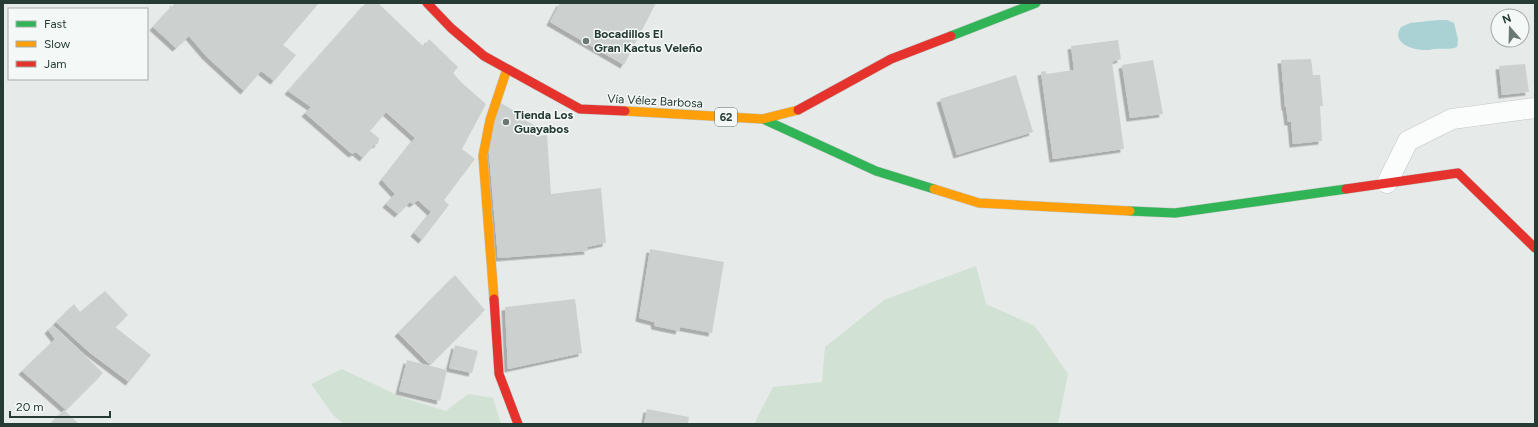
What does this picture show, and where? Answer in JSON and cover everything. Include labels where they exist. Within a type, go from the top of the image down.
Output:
[{"type":"street","name":"Vía Vélez Barbosa","points":[[427,3],[451,28],[484,56],[580,109],[763,119],[801,109],[891,59],[1036,3]]},
{"type":"street","points":[[507,69],[490,120],[482,156],[487,199],[499,374],[518,424]]},
{"type":"street","points":[[763,119],[876,171],[979,203],[1175,213],[1458,173],[1535,248]]},
{"type":"lane","points":[[1387,183],[1408,141],[1452,119],[1535,108]]},
{"type":"green space","points":[[976,266],[986,304],[1035,326],[1068,374],[1058,424],[754,424],[773,387],[822,382],[825,347],[884,300]]},
{"type":"green space","points":[[342,369],[401,397],[446,411],[468,394],[493,398],[501,424],[344,424],[334,416],[311,384]]},
{"type":"water","points":[[1447,20],[1454,23],[1458,39],[1457,47],[1423,50],[1411,48],[1401,42],[1398,33],[1401,27],[1410,23]]},
{"type":"building","points":[[173,3],[319,3],[283,45],[296,55],[274,81],[261,71],[244,91],[206,56],[189,36],[176,48],[153,27],[174,4]]},
{"type":"building","points":[[366,3],[378,3],[424,47],[429,39],[458,67],[453,73],[486,104],[462,149],[475,159],[444,200],[449,205],[422,240],[414,233],[431,212],[418,200],[413,204],[410,202],[398,214],[386,204],[395,194],[382,180],[415,138],[386,112],[370,131],[379,138],[378,144],[374,145],[363,158],[356,152],[352,154],[305,113],[311,107],[288,91]]},
{"type":"building","points":[[560,3],[656,3],[624,65],[550,22]]},
{"type":"building","points":[[1118,40],[1121,59],[1112,62],[1124,149],[1053,159],[1041,72],[1046,71],[1046,74],[1074,70],[1071,46]]},
{"type":"building","points":[[1311,59],[1313,75],[1320,75],[1323,106],[1320,106],[1322,141],[1293,144],[1291,122],[1288,122],[1285,107],[1281,60]]},
{"type":"building","points":[[1153,60],[1163,114],[1130,118],[1122,65]]},
{"type":"building","points":[[1525,64],[1529,92],[1502,95],[1499,66]]},
{"type":"building","points":[[1016,75],[1033,132],[957,155],[940,99]]},
{"type":"building","points":[[499,102],[523,116],[522,118],[540,129],[537,136],[547,135],[551,194],[601,188],[606,243],[587,247],[588,251],[498,258],[488,141]]},
{"type":"building","points":[[650,249],[724,262],[712,333],[680,327],[679,331],[655,326],[654,322],[639,318]]},
{"type":"building","points":[[455,275],[485,310],[430,365],[398,333]]},
{"type":"building","points":[[105,291],[128,315],[115,327],[151,355],[129,382],[89,352],[56,322],[74,304],[80,312]]},
{"type":"building","points":[[575,299],[582,353],[508,369],[505,307]]},
{"type":"building","points":[[53,325],[103,373],[66,410],[22,371],[55,339],[48,330]]},
{"type":"building","points":[[455,345],[478,351],[472,373],[449,368]]},
{"type":"building","points":[[407,360],[447,370],[440,401],[399,391]]},
{"type":"building","points":[[647,409],[689,417],[688,424],[644,424]]},
{"type":"building","points":[[64,410],[79,424],[50,424]]},
{"type":"traffic: fast","points":[[951,36],[1036,3]]},
{"type":"traffic: fast","points":[[763,119],[876,171],[934,189]]},
{"type":"traffic: fast","points":[[1130,211],[1175,213],[1346,189]]},
{"type":"traffic: slow","points":[[494,299],[483,156],[490,120],[507,69]]},
{"type":"traffic: slow","points":[[625,111],[763,119],[798,110]]},
{"type":"traffic: slow","points":[[934,189],[979,203],[1130,211]]},
{"type":"traffic: jam","points":[[427,3],[451,28],[484,56],[580,109],[625,111]]},
{"type":"traffic: jam","points":[[798,110],[891,59],[951,36]]},
{"type":"traffic: jam","points":[[1346,189],[1458,173],[1535,248]]},
{"type":"traffic: jam","points":[[494,299],[499,374],[518,424]]},
{"type":"place","name":"Bocadillos El Gran Kactus Veleño","points":[[586,41]]},
{"type":"place","name":"Tienda Los Guayabos","points":[[506,122]]}]
